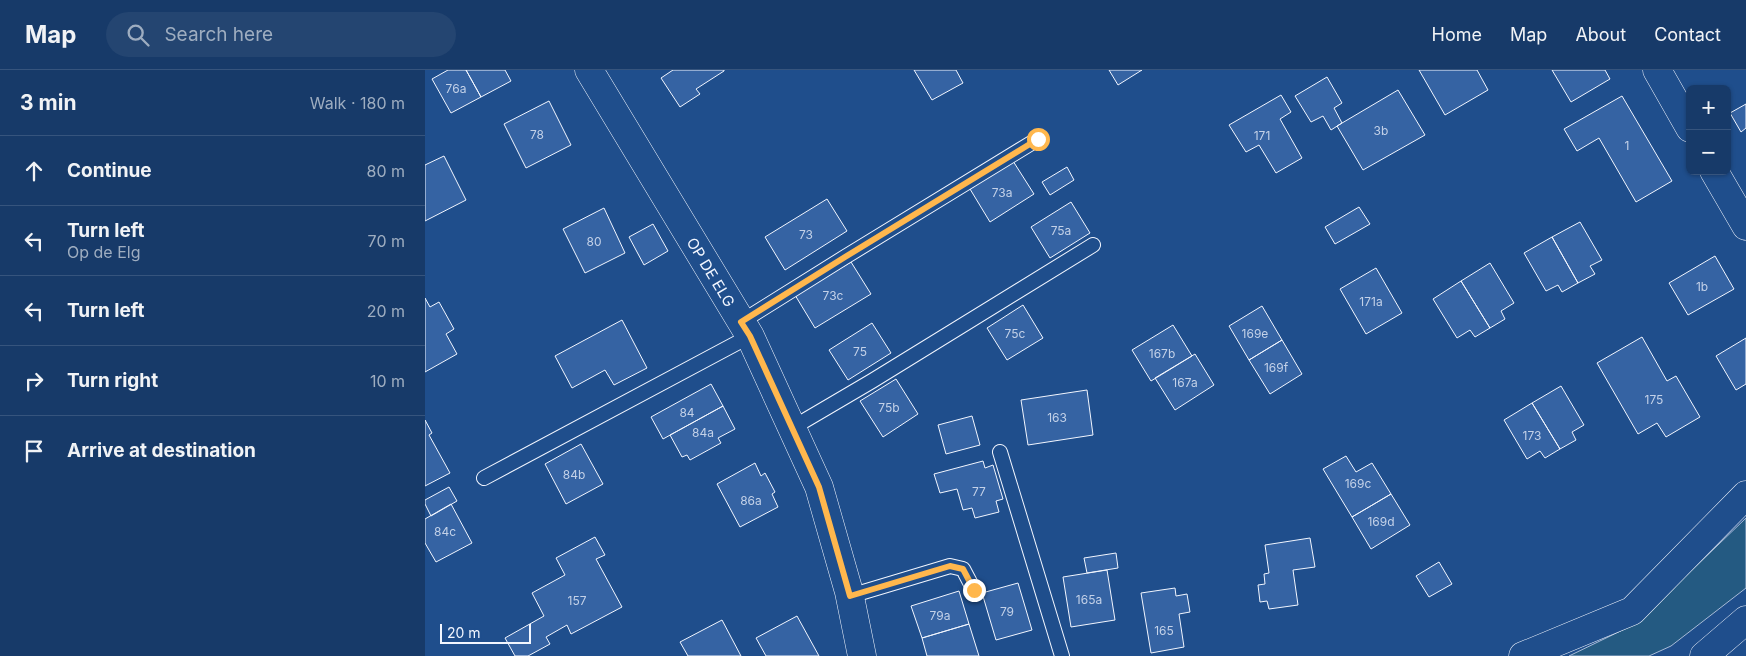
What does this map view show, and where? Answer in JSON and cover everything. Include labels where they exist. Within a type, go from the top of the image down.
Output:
[{"type":"street","name":"OP DE ELG","points":[[589,70],[746,329],[792,428],[819,487],[850,596],[861,656]]},
{"type":"street","points":[[1657,70],[1686,121]]},
{"type":"street","points":[[1716,175],[1746,226]]},
{"type":"street","points":[[1523,656],[1632,611],[1746,495]]},
{"type":"street","points":[[1704,656],[1746,620]]},
{"type":"lane","points":[[484,478],[746,329],[845,257],[1038,139]]},
{"type":"lane","points":[[792,428],[1093,245]]},
{"type":"lane","points":[[1000,452],[1062,656]]},
{"type":"lane","points":[[850,596],[950,566],[963,569],[974,590]]},
{"type":"shaded area","points":[[1746,518],[1746,588],[1671,646],[1649,656],[1569,656],[1637,623]]},
{"type":"building","points":[[448,70],[466,70],[481,97],[451,113],[432,79]]},
{"type":"building","points":[[466,70],[505,70],[511,81],[481,97]]},
{"type":"building","points":[[673,70],[724,71],[696,89],[700,94],[680,107],[661,78]]},
{"type":"building","points":[[914,70],[956,70],[963,83],[932,100]]},
{"type":"building","points":[[1109,70],[1142,70],[1118,85]]},
{"type":"building","points":[[1419,70],[1477,70],[1488,90],[1445,115]]},
{"type":"building","points":[[1552,70],[1605,70],[1610,79],[1571,102]]},
{"type":"building","points":[[1327,77],[1342,103],[1334,108],[1342,123],[1331,130],[1323,116],[1311,122],[1295,96]]},
{"type":"building","points":[[1398,90],[1425,135],[1363,170],[1337,126]]},
{"type":"building","points":[[1281,95],[1291,112],[1280,119],[1302,158],[1276,173],[1259,145],[1246,152],[1229,125]]},
{"type":"building","points":[[1622,96],[1672,181],[1636,202],[1599,138],[1577,151],[1564,129]]},
{"type":"building","points":[[549,101],[571,145],[526,168],[504,124]]},
{"type":"building","points":[[1746,104],[1746,128],[1741,132],[1731,115],[1731,112]]},
{"type":"building","points":[[444,156],[466,200],[425,221],[425,165]]},
{"type":"building","points":[[1013,161],[1034,194],[990,222],[970,189]]},
{"type":"building","points":[[1067,167],[1074,180],[1050,195],[1042,182]]},
{"type":"building","points":[[827,199],[847,231],[785,270],[765,237]]},
{"type":"building","points":[[1071,202],[1090,233],[1050,258],[1031,227]]},
{"type":"building","points":[[1359,207],[1370,224],[1335,244],[1325,227]]},
{"type":"building","points":[[604,208],[625,253],[585,273],[563,229]]},
{"type":"building","points":[[1580,222],[1602,260],[1590,266],[1595,274],[1578,283],[1552,237]]},
{"type":"building","points":[[653,224],[668,251],[644,265],[629,237]]},
{"type":"building","points":[[1552,237],[1578,283],[1562,292],[1558,285],[1546,291],[1524,253]]},
{"type":"building","points":[[1715,256],[1734,289],[1688,315],[1669,283]]},
{"type":"building","points":[[851,262],[871,294],[815,328],[795,295]]},
{"type":"building","points":[[1490,263],[1514,303],[1501,311],[1505,319],[1490,328],[1461,281]]},
{"type":"building","points":[[1376,268],[1402,313],[1366,334],[1340,289]]},
{"type":"building","points":[[1461,281],[1490,328],[1475,337],[1470,330],[1457,338],[1433,299]]},
{"type":"building","points":[[425,298],[430,307],[439,302],[454,329],[446,334],[457,354],[425,372]]},
{"type":"building","points":[[1023,305],[1043,338],[1007,360],[987,328]]},
{"type":"building","points":[[1262,306],[1282,340],[1249,360],[1229,326]]},
{"type":"building","points":[[622,320],[647,368],[614,385],[605,370],[572,388],[555,356]]},
{"type":"building","points":[[872,323],[891,353],[848,380],[829,350]]},
{"type":"building","points":[[1173,325],[1192,356],[1151,381],[1132,350]]},
{"type":"building","points":[[1642,337],[1667,381],[1676,376],[1700,417],[1666,437],[1657,423],[1638,434],[1597,363]]},
{"type":"building","points":[[1746,338],[1746,384],[1736,390],[1716,356]]},
{"type":"building","points":[[1282,340],[1302,374],[1270,394],[1249,360]]},
{"type":"building","points":[[1195,354],[1214,385],[1175,410],[1155,378]]},
{"type":"building","points":[[896,379],[918,414],[883,437],[860,401]]},
{"type":"building","points":[[711,384],[723,406],[663,439],[651,417]]},
{"type":"building","points":[[1561,386],[1584,425],[1572,432],[1576,440],[1560,449],[1532,403]]},
{"type":"building","points":[[1087,390],[1093,435],[1028,445],[1021,400]]},
{"type":"building","points":[[1532,403],[1560,449],[1545,458],[1540,451],[1527,459],[1504,420]]},
{"type":"building","points":[[723,406],[735,429],[718,438],[721,443],[690,460],[687,455],[682,457],[670,435]]},
{"type":"building","points":[[972,416],[980,445],[946,454],[938,425]]},
{"type":"building","points":[[425,420],[432,433],[429,435],[450,473],[425,486]]},
{"type":"building","points":[[581,444],[603,484],[566,504],[545,464]]},
{"type":"building","points":[[1346,456],[1356,472],[1372,463],[1391,494],[1352,517],[1323,469]]},
{"type":"building","points":[[983,461],[985,468],[993,465],[1003,499],[996,501],[999,512],[975,518],[972,508],[963,510],[957,489],[940,493],[934,474]]},
{"type":"building","points":[[755,463],[761,476],[765,473],[775,492],[772,494],[778,507],[740,527],[717,484]]},
{"type":"building","points":[[449,487],[457,501],[431,516],[425,500]]},
{"type":"building","points":[[1391,494],[1410,525],[1371,549],[1352,517]]},
{"type":"building","points":[[451,504],[472,543],[436,562],[425,543],[425,519]]},
{"type":"building","points":[[595,537],[605,555],[596,559],[622,607],[571,634],[567,625],[546,637],[550,644],[528,656],[515,656],[505,638],[544,616],[532,593],[565,575],[556,558]]},
{"type":"building","points":[[1310,538],[1315,567],[1293,570],[1298,605],[1269,609],[1267,601],[1260,602],[1258,585],[1265,584],[1264,574],[1269,573],[1265,545]]},
{"type":"building","points":[[1116,553],[1118,568],[1087,573],[1084,558]]},
{"type":"building","points":[[1439,562],[1452,584],[1429,597],[1416,576]]},
{"type":"building","points":[[1107,570],[1115,620],[1071,627],[1063,577]]},
{"type":"building","points":[[1018,583],[1032,630],[996,640],[982,593]]},
{"type":"building","points":[[1175,588],[1176,596],[1187,594],[1190,612],[1179,614],[1184,647],[1151,653],[1141,593]]},
{"type":"building","points":[[959,591],[969,624],[922,638],[911,606]]},
{"type":"building","points":[[797,616],[819,656],[766,656],[756,638]]},
{"type":"building","points":[[722,620],[741,656],[688,656],[680,642]]},
{"type":"building","points":[[969,624],[979,656],[927,656],[922,638]]},
{"type":"route","points":[[974,590],[963,569],[950,566],[850,596],[819,487],[750,336],[741,322],[1038,139]]}]
